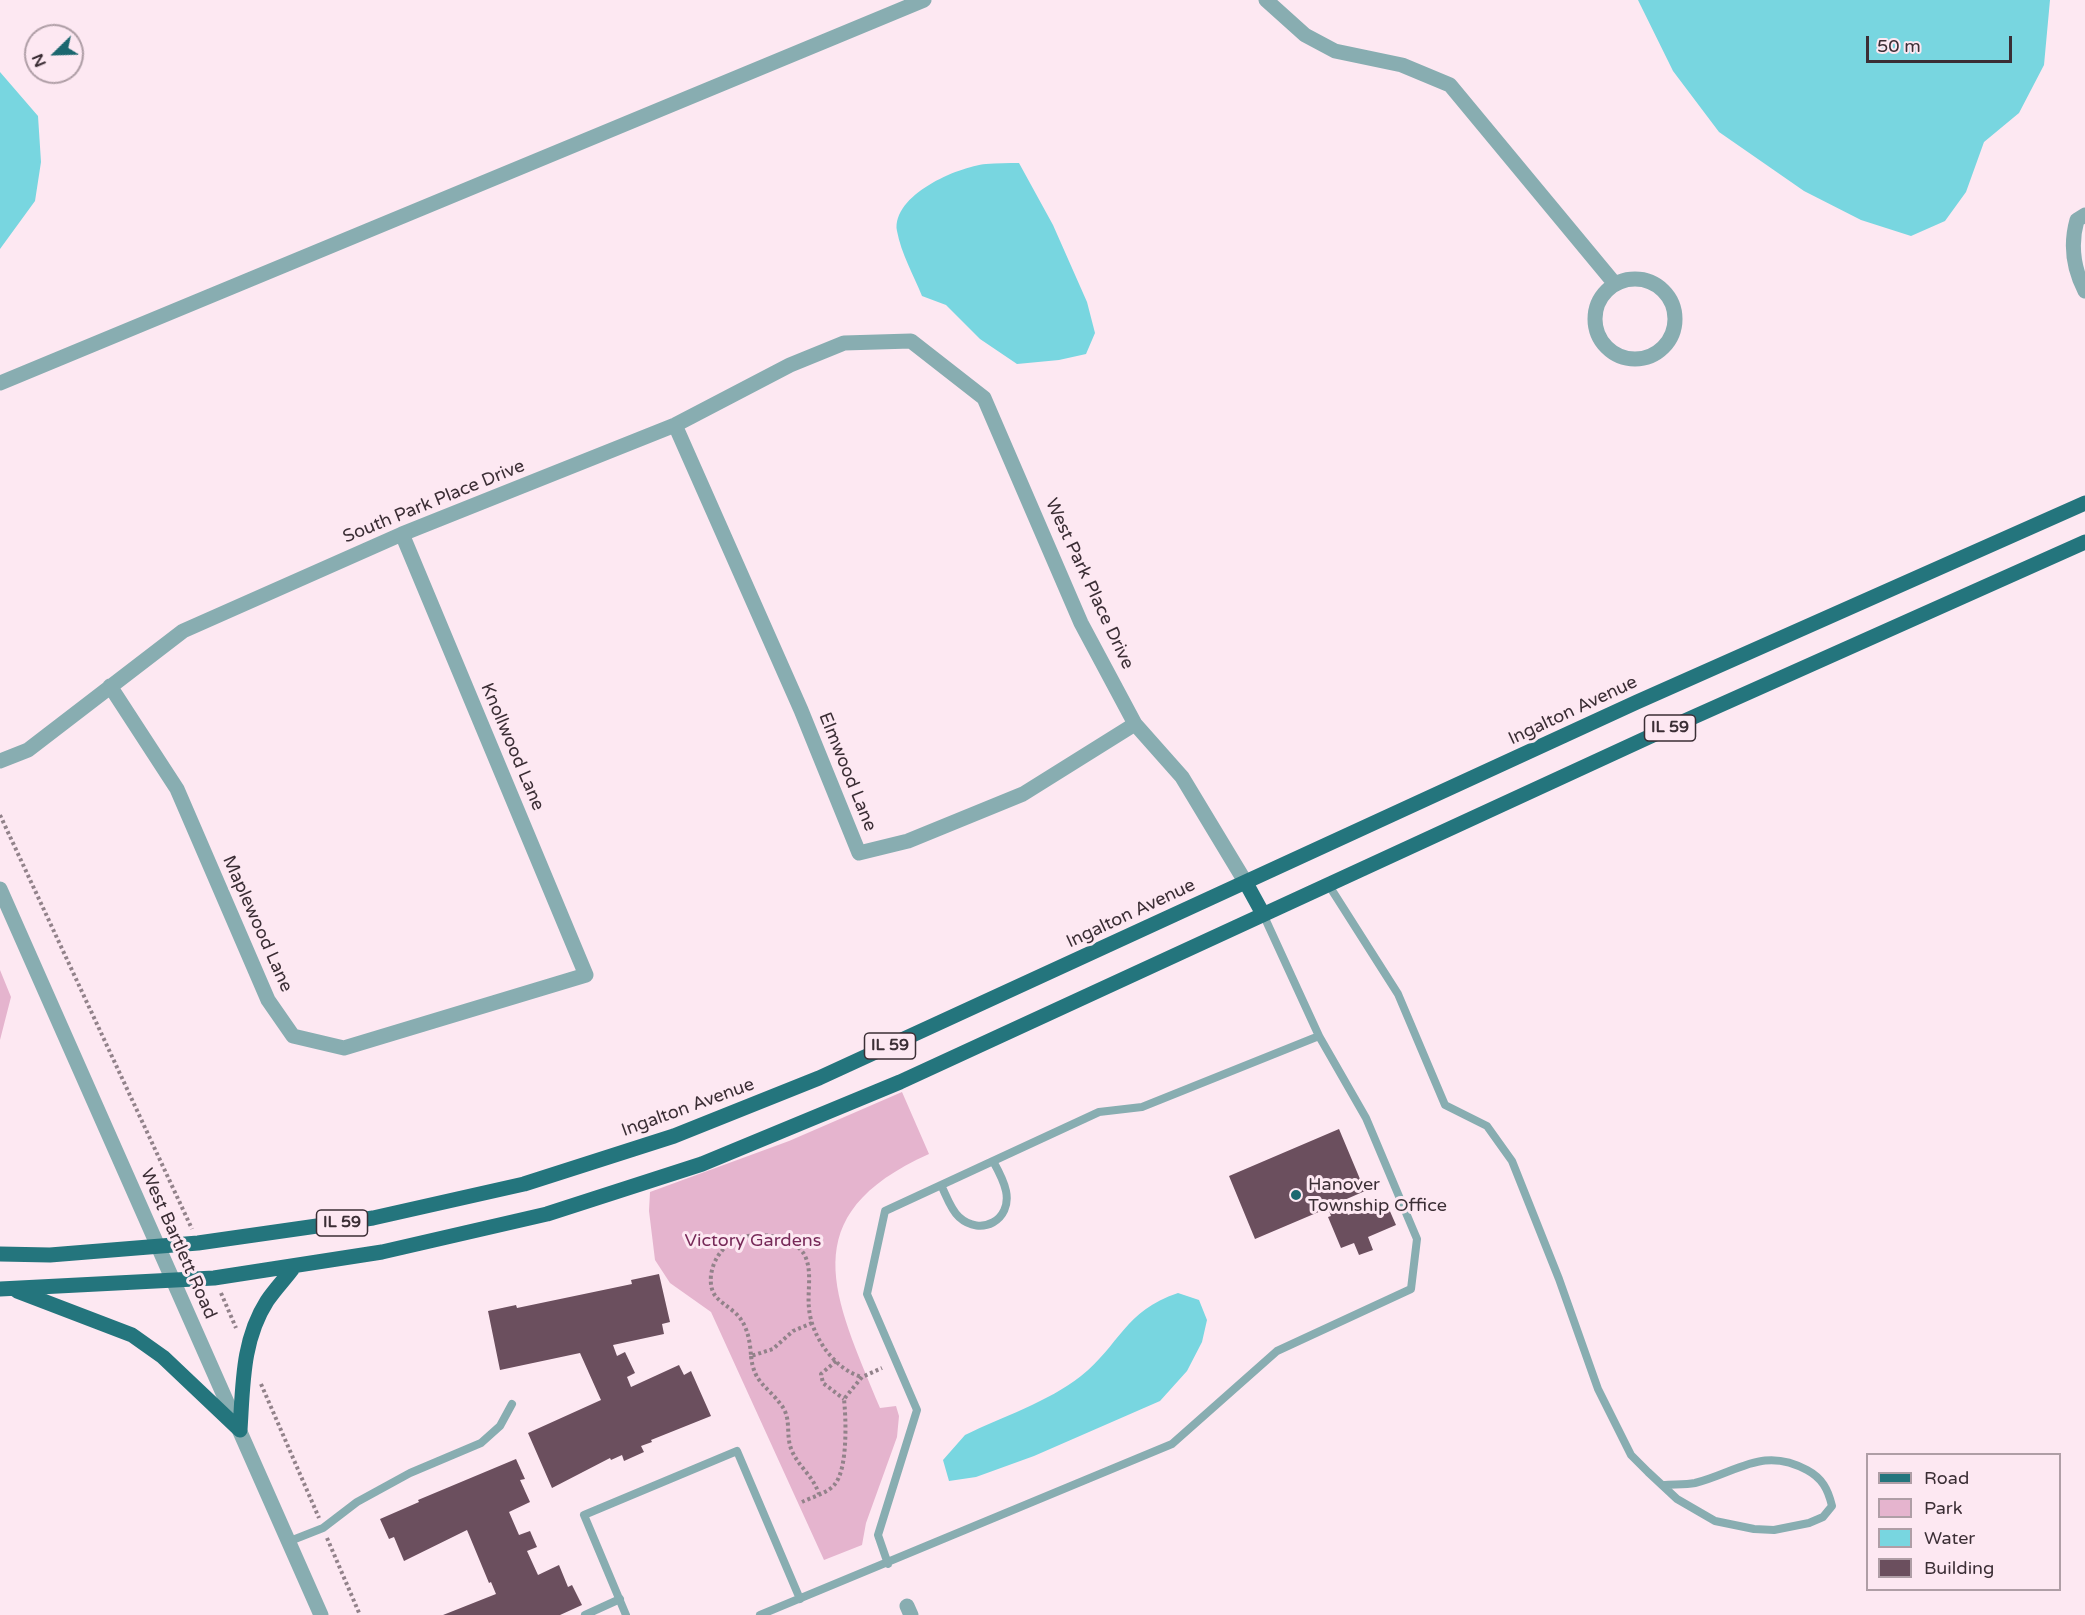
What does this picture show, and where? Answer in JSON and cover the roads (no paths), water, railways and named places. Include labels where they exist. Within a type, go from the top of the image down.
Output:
[{"type":"main road","name":"Ingalton Avenue","points":[[157,1246],[267,1235],[384,1216],[524,1184],[674,1136],[819,1078],[1637,702],[2085,503]]},
{"type":"main road","name":"IL 59","points":[[5,1288],[173,1282],[293,1268],[450,1239],[547,1214],[702,1164],[900,1082],[1328,884],[2085,542]]},
{"type":"main road","points":[[1246,883],[1263,914]]},
{"type":"main road","name":"IL 59","points":[[0,1254],[50,1255],[157,1246]]},
{"type":"main road","points":[[240,1430],[246,1351],[267,1300],[293,1268]]},
{"type":"main road","points":[[5,1288],[132,1335],[163,1357],[240,1430]]},
{"type":"street","points":[[0,383],[924,0]]},
{"type":"street","points":[[1266,0],[1305,35],[1335,51],[1402,65],[1450,85],[1615,284]]},
{"type":"street","points":[[2085,215],[2077,220],[2071,241],[2078,279],[2085,291]]},
{"type":"street","points":[[1628,279],[1642,279],[1654,284],[1665,293],[1672,305],[1675,319],[1672,333],[1665,345],[1655,354],[1631,359],[1608,349],[1600,339],[1595,315],[1605,292],[1615,284],[1628,279]]},
{"type":"street","name":"South Park Place Drive","points":[[0,761],[28,750],[183,631],[402,534],[675,425],[790,365],[844,343],[910,341]]},
{"type":"street","name":"West Park Place Drive","points":[[910,341],[984,398],[1081,623],[1135,724],[1182,777],[1246,883]]},
{"type":"street","name":"Elmwood Lane","points":[[675,425],[801,710],[859,853],[908,841],[1023,794],[1135,724]]},
{"type":"street","name":"Knollwood Lane","points":[[402,534],[586,975]]},
{"type":"street","name":"Maplewood Lane","points":[[110,686],[177,789],[268,1000],[293,1036],[344,1048],[586,975]]},
{"type":"street","name":"West Bartlett Road","points":[[0,890],[321,1615]]},
{"type":"lane","points":[[1328,884],[1398,994],[1445,1105],[1487,1126],[1512,1161],[1559,1279],[1598,1389],[1631,1455],[1677,1499],[1715,1521],[1754,1529],[1774,1530],[1809,1523],[1823,1517],[1832,1506],[1828,1490],[1816,1475],[1796,1464],[1777,1458],[1752,1462],[1693,1484],[1663,1485]]},
{"type":"lane","points":[[760,1615],[888,1564],[1172,1444],[1277,1351],[1411,1289],[1417,1239],[1366,1118],[1319,1036],[1263,914]]},
{"type":"lane","points":[[888,1564],[878,1535],[917,1410],[867,1294],[885,1211],[1099,1112],[1142,1107],[1319,1036]]},
{"type":"lane","points":[[941,1185],[957,1216],[970,1226],[986,1226],[999,1218],[1006,1208],[1006,1190],[993,1161]]},
{"type":"lane","points":[[290,1541],[323,1528],[357,1502],[410,1473],[481,1443],[500,1426],[512,1404]]},
{"type":"lane","points":[[626,1615],[584,1515],[737,1451],[800,1599]]},
{"type":"lane","points":[[585,1615],[620,1599]]},
{"type":"water","points":[[1638,0],[2050,0],[2044,65],[2019,113],[1984,142],[1966,192],[1945,221],[1911,236],[1861,220],[1804,191],[1719,132],[1673,71]]},
{"type":"water","points":[[0,72],[38,116],[41,162],[35,201],[0,249]]},
{"type":"water","points":[[1019,163],[1053,225],[1087,302],[1095,333],[1086,354],[1059,360],[1017,364],[980,339],[946,305],[922,296],[901,248],[897,231],[898,218],[915,195],[944,177],[974,166]]},
{"type":"water","points":[[1178,1293],[1199,1300],[1207,1320],[1202,1342],[1187,1371],[1160,1401],[1034,1456],[976,1477],[949,1481],[943,1460],[965,1435],[1040,1401],[1068,1385],[1094,1364],[1134,1319],[1160,1300]]},
{"type":"place","name":"Hanover Township Office","points":[[1296,1195]]},
{"type":"park label","name":"Victory Gardens","points":[[753,1241]]}]
